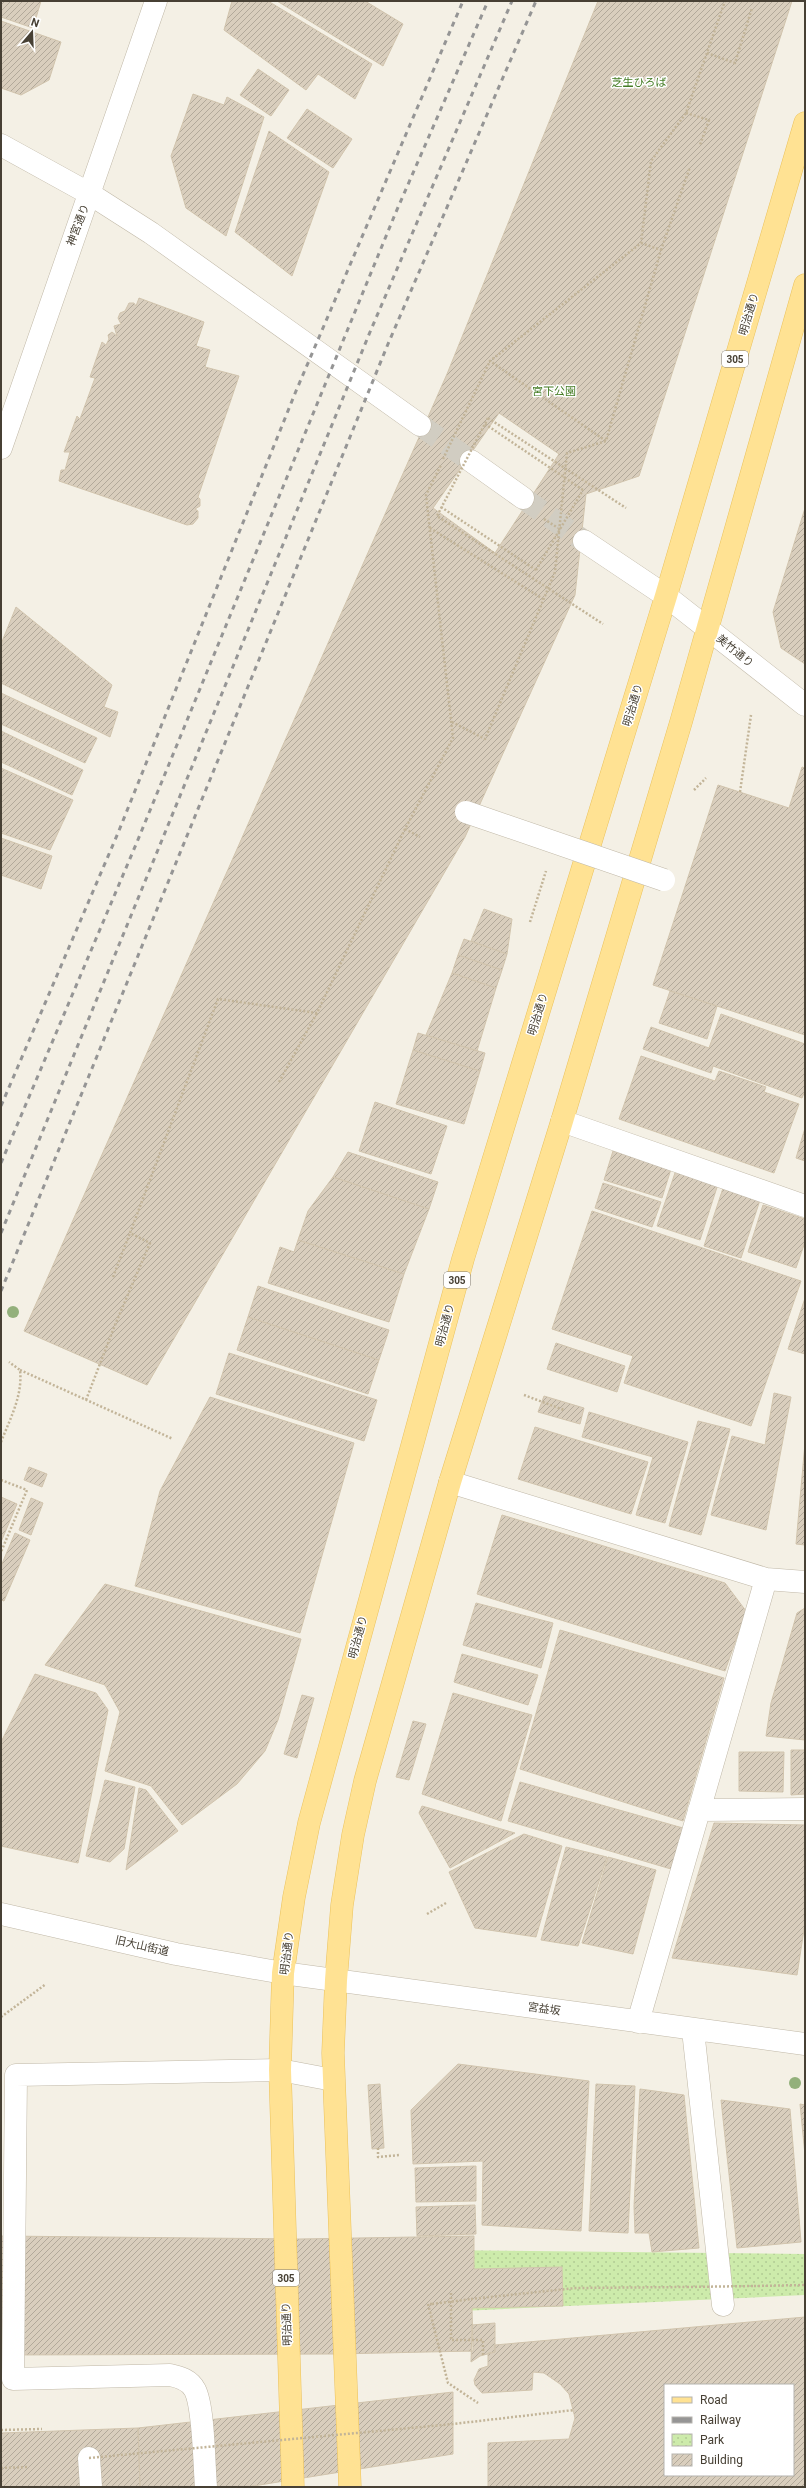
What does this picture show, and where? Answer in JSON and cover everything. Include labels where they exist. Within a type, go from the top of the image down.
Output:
[{"type":"main road","name":"明治通り","points":[[293,2487],[280,2070],[283,1973],[294,1897],[319,1779],[463,1259],[666,596],[805,123]]},
{"type":"main road","points":[[350,2487],[333,2080],[336,1980],[342,1905],[363,1789],[450,1482],[562,1122],[707,628],[805,285]]},
{"type":"street","name":"神宮通り","points":[[1,448],[63,265],[90,194],[156,1]]},
{"type":"street","points":[[1,145],[90,194],[152,233],[420,425]]},
{"type":"street","points":[[471,461],[523,498]]},
{"type":"street","name":"美竹通り","points":[[584,541],[666,596],[805,705]]},
{"type":"street","points":[[466,812],[664,880]]},
{"type":"street","points":[[562,1122],[805,1206]]},
{"type":"street","points":[[450,1482],[766,1579],[805,1582]]},
{"type":"street","points":[[638,2022],[766,1579]]},
{"type":"street","points":[[699,1810],[805,1809]]},
{"type":"street","name":"旧大山街道","points":[[1,1914],[176,1954],[283,1973]]},
{"type":"street","name":"宮益坂","points":[[283,1973],[693,2030],[805,2044]]},
{"type":"street","points":[[693,2030],[723,2305]]},
{"type":"street","points":[[206,2487],[199,2405],[195,2389],[183,2378],[170,2375],[13,2379],[16,2076],[280,2070],[333,2080]]},
{"type":"street","points":[[89,2458],[91,2487]]},
{"type":"path","points":[[279,1082],[317,1013],[405,829],[453,738],[426,495],[490,362],[641,244],[651,161],[686,113],[725,1]]},
{"type":"path","points":[[707,53],[735,63],[752,8]]},
{"type":"path","points":[[686,113],[709,120],[700,145]]},
{"type":"path","points":[[606,441],[661,250],[690,167]]},
{"type":"path","points":[[641,244],[661,250]]},
{"type":"path","points":[[490,362],[606,441]]},
{"type":"path","points":[[603,624],[436,516],[488,418],[626,508]]},
{"type":"path","points":[[441,507],[536,570],[583,490],[485,424]]},
{"type":"path","points":[[452,722],[485,739],[555,572],[567,454],[606,441]]},
{"type":"path","points":[[430,528],[543,599]]},
{"type":"path","points":[[740,792],[751,715]]},
{"type":"path","points":[[693,791],[706,778]]},
{"type":"path","points":[[405,829],[420,837]]},
{"type":"path","points":[[530,922],[555,843]]},
{"type":"path","points":[[113,1277],[218,999],[317,1013]]},
{"type":"path","points":[[86,1400],[115,1325],[150,1243],[130,1233]]},
{"type":"path","points":[[9,1362],[20,1370],[173,1439]]},
{"type":"path","points":[[1,1442],[20,1392],[20,1370]]},
{"type":"path","points":[[524,1395],[564,1410]]},
{"type":"path","points":[[1,1480],[27,1490],[1,1552]]},
{"type":"path","points":[[427,1914],[446,1903]]},
{"type":"path","points":[[1,2017],[46,1984]]},
{"type":"path","points":[[378,2148],[378,2157],[400,2155]]},
{"type":"path","points":[[478,2403],[448,2383],[428,2304],[576,2288],[805,2285]]},
{"type":"path","points":[[451,2293],[451,2340],[483,2340],[484,2355]]},
{"type":"path","points":[[89,2458],[445,2425],[574,2410]]},
{"type":"path","points":[[1,2430],[42,2429]]},
{"type":"path","points":[[1,2468],[27,2467]]},
{"type":"green space","points":[[431,2250],[805,2254],[805,2295],[418,2313]]},
{"type":"building","points":[[1,1],[41,1],[33,28],[1,17]]},
{"type":"building","points":[[232,1],[268,1],[372,64],[355,99],[318,74],[306,90],[224,30]]},
{"type":"building","points":[[277,1],[365,1],[403,24],[383,66]]},
{"type":"building","name":"宮下公園","points":[[598,1],[792,1],[639,476],[586,494],[575,595],[465,837],[147,1385],[24,1331],[447,374]],"holes":[[[499,413],[559,454],[495,553],[433,508]]]},
{"type":"building","points":[[1,21],[61,42],[49,80],[21,95],[1,88]]},
{"type":"building","points":[[258,69],[289,90],[271,116],[240,95]]},
{"type":"building","points":[[193,94],[224,105],[227,97],[264,117],[226,236],[186,208],[171,156]]},
{"type":"building","points":[[307,109],[352,139],[333,168],[287,138]]},
{"type":"building","points":[[269,131],[329,172],[292,276],[235,232]]},
{"type":"building","points":[[139,298],[204,322],[196,346],[210,350],[205,367],[239,376],[198,497],[200,499],[200,506],[195,509],[198,511],[198,518],[193,524],[187,525],[59,481],[61,470],[65,470],[70,452],[64,452],[77,416],[80,419],[95,378],[90,377],[102,342],[106,345],[109,339],[108,335],[112,332],[117,336],[114,326],[121,324],[118,318],[120,313],[125,311],[129,303],[134,303],[136,306]]},
{"type":"building","points":[[805,508],[805,664],[781,648],[773,612]]},
{"type":"building","points":[[16,607],[112,685],[104,707],[118,712],[110,737],[1,683],[1,644]]},
{"type":"building","points":[[1,693],[97,738],[85,763],[1,724]]},
{"type":"building","points":[[1,731],[83,770],[72,795],[1,762]]},
{"type":"building","points":[[802,767],[805,768],[805,1035],[653,985],[718,785],[789,808]]},
{"type":"building","points":[[1,768],[73,800],[50,850],[1,833]]},
{"type":"building","points":[[1,838],[52,856],[41,889],[1,875]]},
{"type":"building","points":[[484,909],[512,919],[507,954],[471,941]]},
{"type":"building","points":[[464,939],[507,954],[502,970],[458,955]]},
{"type":"building","points":[[458,955],[502,970],[496,988],[452,973]]},
{"type":"building","points":[[452,973],[496,988],[477,1051],[426,1035]]},
{"type":"building","points":[[670,991],[717,1006],[707,1039],[659,1023]]},
{"type":"building","points":[[721,1014],[805,1044],[805,1091],[802,1098],[713,1066],[711,1073],[643,1049],[651,1027],[709,1048]]},
{"type":"building","points":[[418,1033],[485,1053],[480,1071],[413,1050]]},
{"type":"building","points":[[413,1050],[480,1071],[464,1124],[396,1104]]},
{"type":"building","points":[[641,1056],[715,1081],[719,1071],[766,1087],[764,1092],[799,1104],[774,1173],[619,1119]]},
{"type":"building","points":[[375,1102],[447,1126],[431,1174],[359,1151]]},
{"type":"building","points":[[805,1128],[805,1161],[796,1158]]},
{"type":"building","points":[[613,1151],[671,1169],[662,1198],[604,1180]]},
{"type":"building","points":[[348,1152],[438,1182],[429,1209],[333,1177]]},
{"type":"building","points":[[677,1167],[719,1181],[700,1240],[657,1226]]},
{"type":"building","points":[[333,1177],[429,1209],[404,1274],[298,1240],[308,1211]]},
{"type":"building","points":[[603,1183],[661,1202],[652,1227],[595,1208]]},
{"type":"building","points":[[724,1185],[761,1197],[741,1258],[704,1246]]},
{"type":"building","points":[[763,1205],[805,1219],[805,1242],[796,1268],[748,1252]]},
{"type":"building","points":[[592,1211],[801,1281],[751,1426],[624,1383],[633,1356],[552,1329]]},
{"type":"building","points":[[298,1240],[404,1274],[389,1322],[268,1283],[280,1247],[294,1252]]},
{"type":"building","points":[[258,1286],[389,1330],[379,1360],[248,1317]]},
{"type":"building","points":[[805,1298],[805,1354],[788,1349]]},
{"type":"building","points":[[248,1317],[379,1360],[368,1394],[237,1350]]},
{"type":"building","points":[[556,1343],[625,1366],[617,1392],[547,1369]]},
{"type":"building","points":[[229,1353],[377,1400],[364,1441],[216,1394]]},
{"type":"building","points":[[774,1393],[791,1397],[766,1530],[711,1515],[732,1436],[765,1445]]},
{"type":"building","points":[[544,1396],[584,1408],[580,1424],[538,1412]]},
{"type":"building","points":[[210,1397],[354,1443],[300,1633],[135,1586],[160,1491]]},
{"type":"building","points":[[589,1412],[688,1442],[665,1523],[636,1515],[653,1457],[582,1437]]},
{"type":"building","points":[[698,1421],[730,1429],[701,1535],[669,1526]]},
{"type":"building","points":[[535,1427],[648,1462],[631,1514],[518,1479]]},
{"type":"building","points":[[805,1443],[805,1545],[796,1544]]},
{"type":"building","points":[[29,1467],[47,1474],[42,1487],[24,1480]]},
{"type":"building","points":[[1,1497],[17,1504],[1,1542]]},
{"type":"building","points":[[31,1498],[43,1503],[31,1535],[19,1530]]},
{"type":"building","points":[[502,1515],[725,1583],[746,1611],[725,1671],[477,1594]]},
{"type":"building","points":[[15,1533],[30,1540],[4,1601],[1,1600],[1,1566]]},
{"type":"building","points":[[105,1584],[301,1639],[278,1720],[265,1751],[237,1784],[182,1825],[151,1786],[105,1771],[120,1712],[105,1685],[45,1665]]},
{"type":"building","points":[[476,1603],[553,1623],[541,1668],[463,1645]]},
{"type":"building","points":[[805,1608],[805,1740],[766,1736],[771,1703],[797,1613]]},
{"type":"building","points":[[560,1630],[724,1678],[683,1821],[520,1769]]},
{"type":"building","points":[[462,1654],[538,1675],[528,1705],[454,1682]]},
{"type":"building","points":[[35,1674],[96,1693],[108,1710],[78,1863],[1,1846],[1,1742]]},
{"type":"building","points":[[453,1693],[532,1715],[501,1821],[422,1794]]},
{"type":"building","points":[[302,1695],[314,1698],[297,1758],[284,1754]]},
{"type":"building","points":[[413,1721],[426,1724],[409,1780],[396,1777]]},
{"type":"building","points":[[791,1750],[805,1750],[805,1794],[791,1795]]},
{"type":"building","points":[[739,1752],[784,1752],[783,1792],[739,1791]]},
{"type":"building","points":[[105,1780],[135,1787],[124,1849],[110,1862],[86,1856]]},
{"type":"building","points":[[520,1782],[683,1828],[671,1869],[508,1821]]},
{"type":"building","points":[[139,1788],[146,1790],[178,1831],[126,1870]]},
{"type":"building","points":[[422,1806],[515,1833],[450,1868],[419,1813]]},
{"type":"building","points":[[714,1823],[805,1825],[805,1923],[797,1975],[672,1958]]},
{"type":"building","points":[[524,1834],[562,1846],[536,1937],[475,1928],[449,1872]]},
{"type":"building","points":[[566,1847],[607,1857],[578,1946],[541,1940]]},
{"type":"building","points":[[608,1857],[656,1870],[633,1954],[582,1943]]},
{"type":"building","points":[[458,2064],[589,2081],[581,2231],[482,2225],[483,2161],[413,2164],[411,2110]]},
{"type":"building","points":[[380,2084],[384,2148],[372,2149],[368,2085]]},
{"type":"building","points":[[596,2084],[635,2086],[628,2233],[589,2231]]},
{"type":"building","points":[[640,2089],[684,2095],[699,2248],[652,2252],[649,2233],[635,2233],[634,2206]]},
{"type":"building","points":[[721,2100],[790,2109],[801,2242],[737,2248]]},
{"type":"building","points":[[800,2104],[805,2105],[805,2155]]},
{"type":"building","points":[[476,2166],[476,2201],[416,2202],[415,2168]]},
{"type":"building","points":[[475,2205],[476,2234],[417,2236],[416,2207]]},
{"type":"building","points":[[1,2236],[299,2239],[474,2236],[474,2269],[562,2267],[563,2306],[472,2308],[473,2351],[336,2354],[1,2355]]},
{"type":"building","points":[[805,2317],[805,2487],[488,2487],[488,2443],[569,2439],[575,2418],[569,2394],[560,2384],[544,2373],[533,2372],[532,2390],[482,2393],[475,2385],[474,2380],[479,2369],[488,2366],[488,2353],[495,2352],[495,2345]]},
{"type":"building","points":[[495,2323],[495,2352],[480,2356],[471,2362],[472,2325]]},
{"type":"building","points":[[453,2392],[453,2454],[247,2487],[140,2487],[138,2428]]},
{"type":"building","points":[[138,2428],[140,2487],[1,2487],[1,2433]]},
{"type":"tunnel","points":[[420,425],[471,461]]},
{"type":"tunnel","points":[[523,498],[584,541]]},
{"type":"railway","points":[[1,1106],[118,833],[296,391],[463,1]]},
{"type":"railway","points":[[1,1163],[137,842],[396,212],[488,1]]},
{"type":"railway","points":[[1,1233],[370,332],[512,1]]},
{"type":"railway","points":[[1,1291],[388,344],[536,1]]},
{"type":"park label","name":"芝生ひろば","points":[[639,82]]}]
